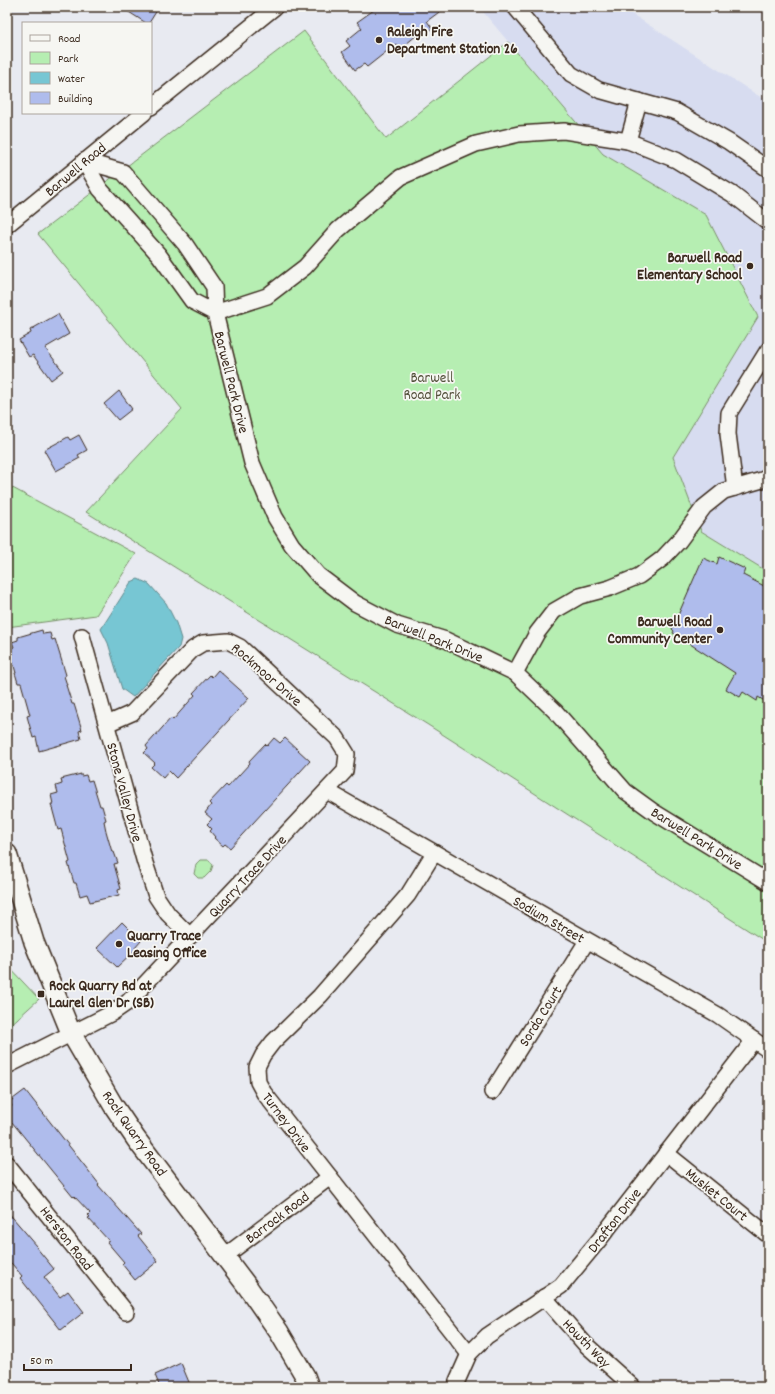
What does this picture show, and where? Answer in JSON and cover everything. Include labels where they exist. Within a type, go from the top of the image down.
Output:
[{"type":"main road","name":"Rock Quarry Road","points":[[7,854],[34,942],[71,1033],[113,1104],[136,1139],[225,1256],[279,1332],[305,1376],[309,1387]]},
{"type":"street","points":[[152,106],[275,7]]},
{"type":"street","points":[[515,7],[571,74],[599,90],[677,112],[729,142],[768,169]]},
{"type":"street","points":[[628,141],[639,101]]},
{"type":"street","name":"Barwell Road","points":[[7,225],[143,114]]},
{"type":"street","points":[[214,313],[267,296],[305,267],[338,230],[401,177],[476,144],[519,134],[564,131],[628,141],[676,160],[732,194],[768,222]]},
{"type":"street","name":"Barwell Park Drive","points":[[84,161],[100,189],[159,255],[192,301],[214,313]]},
{"type":"street","name":"Barwell Park Drive","points":[[84,161],[122,172],[185,244],[214,287],[214,313],[252,463],[275,517],[292,545],[318,575],[355,603],[397,625],[446,640],[515,673],[555,711],[625,791],[654,812],[768,882]]},
{"type":"street","points":[[735,488],[728,434],[729,413],[768,350]]},
{"type":"street","points":[[515,673],[537,633],[554,610],[580,596],[610,588],[639,576],[662,559],[679,541],[704,508],[724,491],[768,477]]},
{"type":"street","name":"Stone Valley Drive","points":[[82,636],[145,863],[156,896],[168,914],[190,936]]},
{"type":"street","name":"Rockmoor Drive","points":[[107,724],[132,712],[193,649],[203,643],[228,641],[240,647],[337,738],[347,754],[345,771]]},
{"type":"street","name":"Quarry Trace Drive","points":[[7,1066],[112,1013],[128,1002],[345,771]]},
{"type":"street","name":"Sodium Street","points":[[327,791],[718,1015],[768,1050]]},
{"type":"street","name":"Turney Drive","points":[[434,853],[408,895],[320,996],[273,1042],[263,1055],[257,1067],[258,1082],[264,1093],[469,1354]]},
{"type":"street","name":"Sorda Court","points":[[492,1092],[587,941]]},
{"type":"street","name":"Drafton Drive","points":[[457,1381],[469,1354],[487,1336],[561,1286],[754,1040]]},
{"type":"street","name":"Musket Court","points":[[666,1153],[768,1235]]},
{"type":"street","name":"Herston Road","points":[[7,1164],[126,1312]]},
{"type":"street","name":"Barrock Road","points":[[225,1256],[330,1178]]},
{"type":"street","name":"Howth Way","points":[[544,1297],[585,1344],[633,1387]]},
{"type":"shaded area","name":"Barwell Road Elementary School","points":[[479,7],[621,7],[768,102],[768,572],[701,531],[673,457],[758,316],[706,215],[603,154]]},
{"type":"green space","name":"Barwell Road Park","points":[[304,31],[386,139],[508,42],[603,154],[706,215],[758,317],[673,457],[701,531],[768,572],[768,943],[428,725],[86,512],[182,409],[38,234]]},
{"type":"green space","points":[[7,485],[136,554],[96,615],[7,627]]},
{"type":"green space","points":[[200,860],[209,860],[213,865],[211,871],[204,878],[198,878],[194,874],[196,864]]},
{"type":"green space","points":[[7,965],[39,999],[7,1028]]},
{"type":"water","points":[[138,579],[149,584],[166,603],[176,623],[181,639],[179,647],[133,697],[122,689],[108,643],[101,629],[131,582]]},
{"type":"building","points":[[121,7],[159,7],[150,22],[144,22]]},
{"type":"building","name":"Raleigh Fire Department Station 26","points":[[378,7],[446,7],[427,21],[432,28],[419,38],[417,35],[400,49],[396,44],[367,67],[364,64],[355,70],[342,52],[350,46],[346,41],[362,28],[357,22]]},
{"type":"building","points":[[58,314],[69,334],[45,348],[63,371],[51,380],[33,355],[29,357],[19,340],[31,333],[30,330]]},
{"type":"building","points":[[119,391],[132,409],[118,420],[104,404]]},
{"type":"building","points":[[79,435],[87,450],[78,455],[80,458],[56,471],[44,450],[68,437],[70,440]]},
{"type":"building","name":"Barwell Road Community Center","points":[[719,557],[745,569],[743,575],[768,588],[768,703],[758,697],[757,701],[743,692],[740,697],[726,689],[735,673],[673,633],[674,631],[672,629],[703,558],[717,564]]},
{"type":"building","points":[[42,630],[43,634],[50,633],[52,640],[55,639],[66,675],[64,676],[66,685],[82,730],[79,731],[81,739],[39,751],[36,737],[33,738],[27,716],[30,715],[21,683],[18,683],[9,649],[14,647],[12,642],[18,640],[18,637]]},
{"type":"building","points":[[218,670],[249,698],[176,778],[169,771],[163,778],[151,767],[155,763],[144,753],[148,749],[146,746],[171,718],[173,720],[195,695],[193,693],[210,675],[212,677]]},
{"type":"building","points":[[274,738],[280,743],[285,738],[310,761],[230,848],[225,844],[223,846],[214,838],[215,837],[210,831],[212,829],[207,824],[212,819],[205,813],[211,805],[209,803],[226,785],[228,787],[265,744],[267,746]]},
{"type":"building","points":[[81,774],[81,776],[86,775],[88,781],[92,780],[100,806],[102,806],[106,820],[104,821],[106,831],[112,852],[114,852],[118,863],[114,864],[121,889],[118,890],[119,895],[90,902],[87,894],[80,896],[76,883],[74,883],[61,829],[58,830],[51,804],[53,804],[51,795],[58,793],[56,786],[62,784],[61,779]]},
{"type":"building","name":"Quarry Trace Leasing Office","points":[[122,922],[141,941],[135,948],[136,949],[117,967],[97,948]]},
{"type":"building","points":[[25,1090],[99,1184],[98,1185],[141,1234],[138,1236],[158,1261],[135,1280],[122,1264],[124,1262],[107,1242],[109,1241],[88,1218],[90,1217],[88,1215],[90,1213],[74,1196],[73,1197],[7,1116],[7,1110],[12,1106],[9,1102]]},
{"type":"building","points":[[7,1211],[37,1246],[36,1247],[54,1269],[44,1277],[60,1297],[68,1291],[84,1312],[61,1330],[20,1278],[22,1276],[7,1258]]},
{"type":"building","points":[[181,1363],[191,1387],[160,1387],[155,1375]]},
{"type":"place","name":"Raleigh Fire Department Station 26","points":[[379,40]]},
{"type":"place","name":"Barwell Road Elementary School","points":[[750,266]]},
{"type":"place","name":"Barwell Road Community Center","points":[[720,630]]},
{"type":"place","name":"Quarry Trace Leasing Office","points":[[119,944]]},
{"type":"place","name":"Rock Quarry Rd at Laurel Glen Dr (SB)","points":[[41,994]]}]
